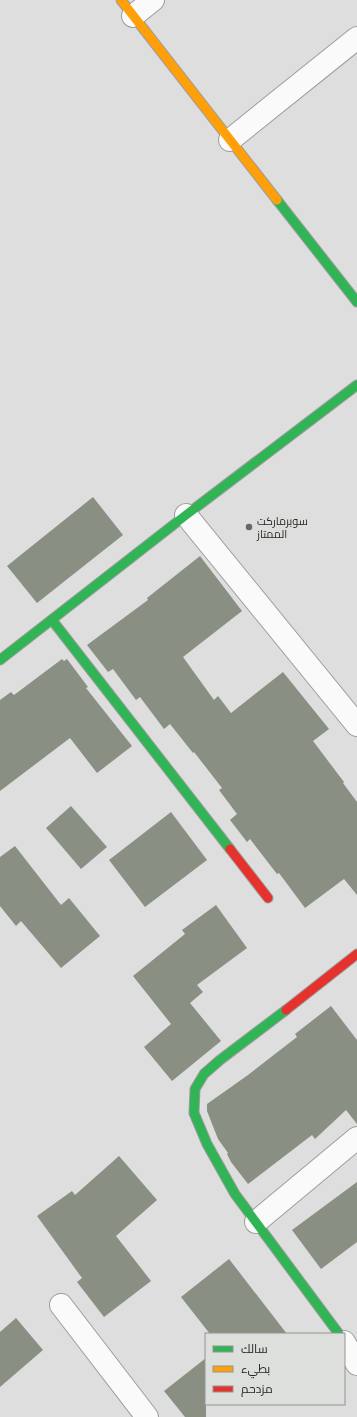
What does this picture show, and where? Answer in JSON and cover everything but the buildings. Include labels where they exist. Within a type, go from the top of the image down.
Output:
[{"type":"street","points":[[153,0],[127,8],[357,302]]},
{"type":"street","points":[[230,140],[357,38]]},
{"type":"street","points":[[0,660],[186,515],[357,385]]},
{"type":"street","points":[[186,515],[357,725]]},
{"type":"street","points":[[52,620],[268,898]]},
{"type":"street","points":[[338,1333],[235,1194],[207,1144],[194,1113],[196,1089],[204,1074],[357,954]]},
{"type":"street","points":[[256,1222],[357,1138]]},
{"type":"street","points":[[62,1305],[147,1417]]},
{"type":"street","points":[[345,1344],[357,1364]]},
{"type":"traffic: fast","points":[[277,200],[357,302]]},
{"type":"traffic: fast","points":[[0,660],[186,515],[357,385]]},
{"type":"traffic: fast","points":[[52,620],[230,849]]},
{"type":"traffic: fast","points":[[286,1010],[204,1074],[195,1089],[194,1113],[207,1144],[235,1194],[338,1333]]},
{"type":"traffic: slow","points":[[121,0],[277,200]]},
{"type":"traffic: jam","points":[[230,849],[268,898]]},
{"type":"traffic: jam","points":[[286,1010],[357,954]]},
{"type":"place","name":"سوبرماركت الممتاز","points":[[249,527]]}]
